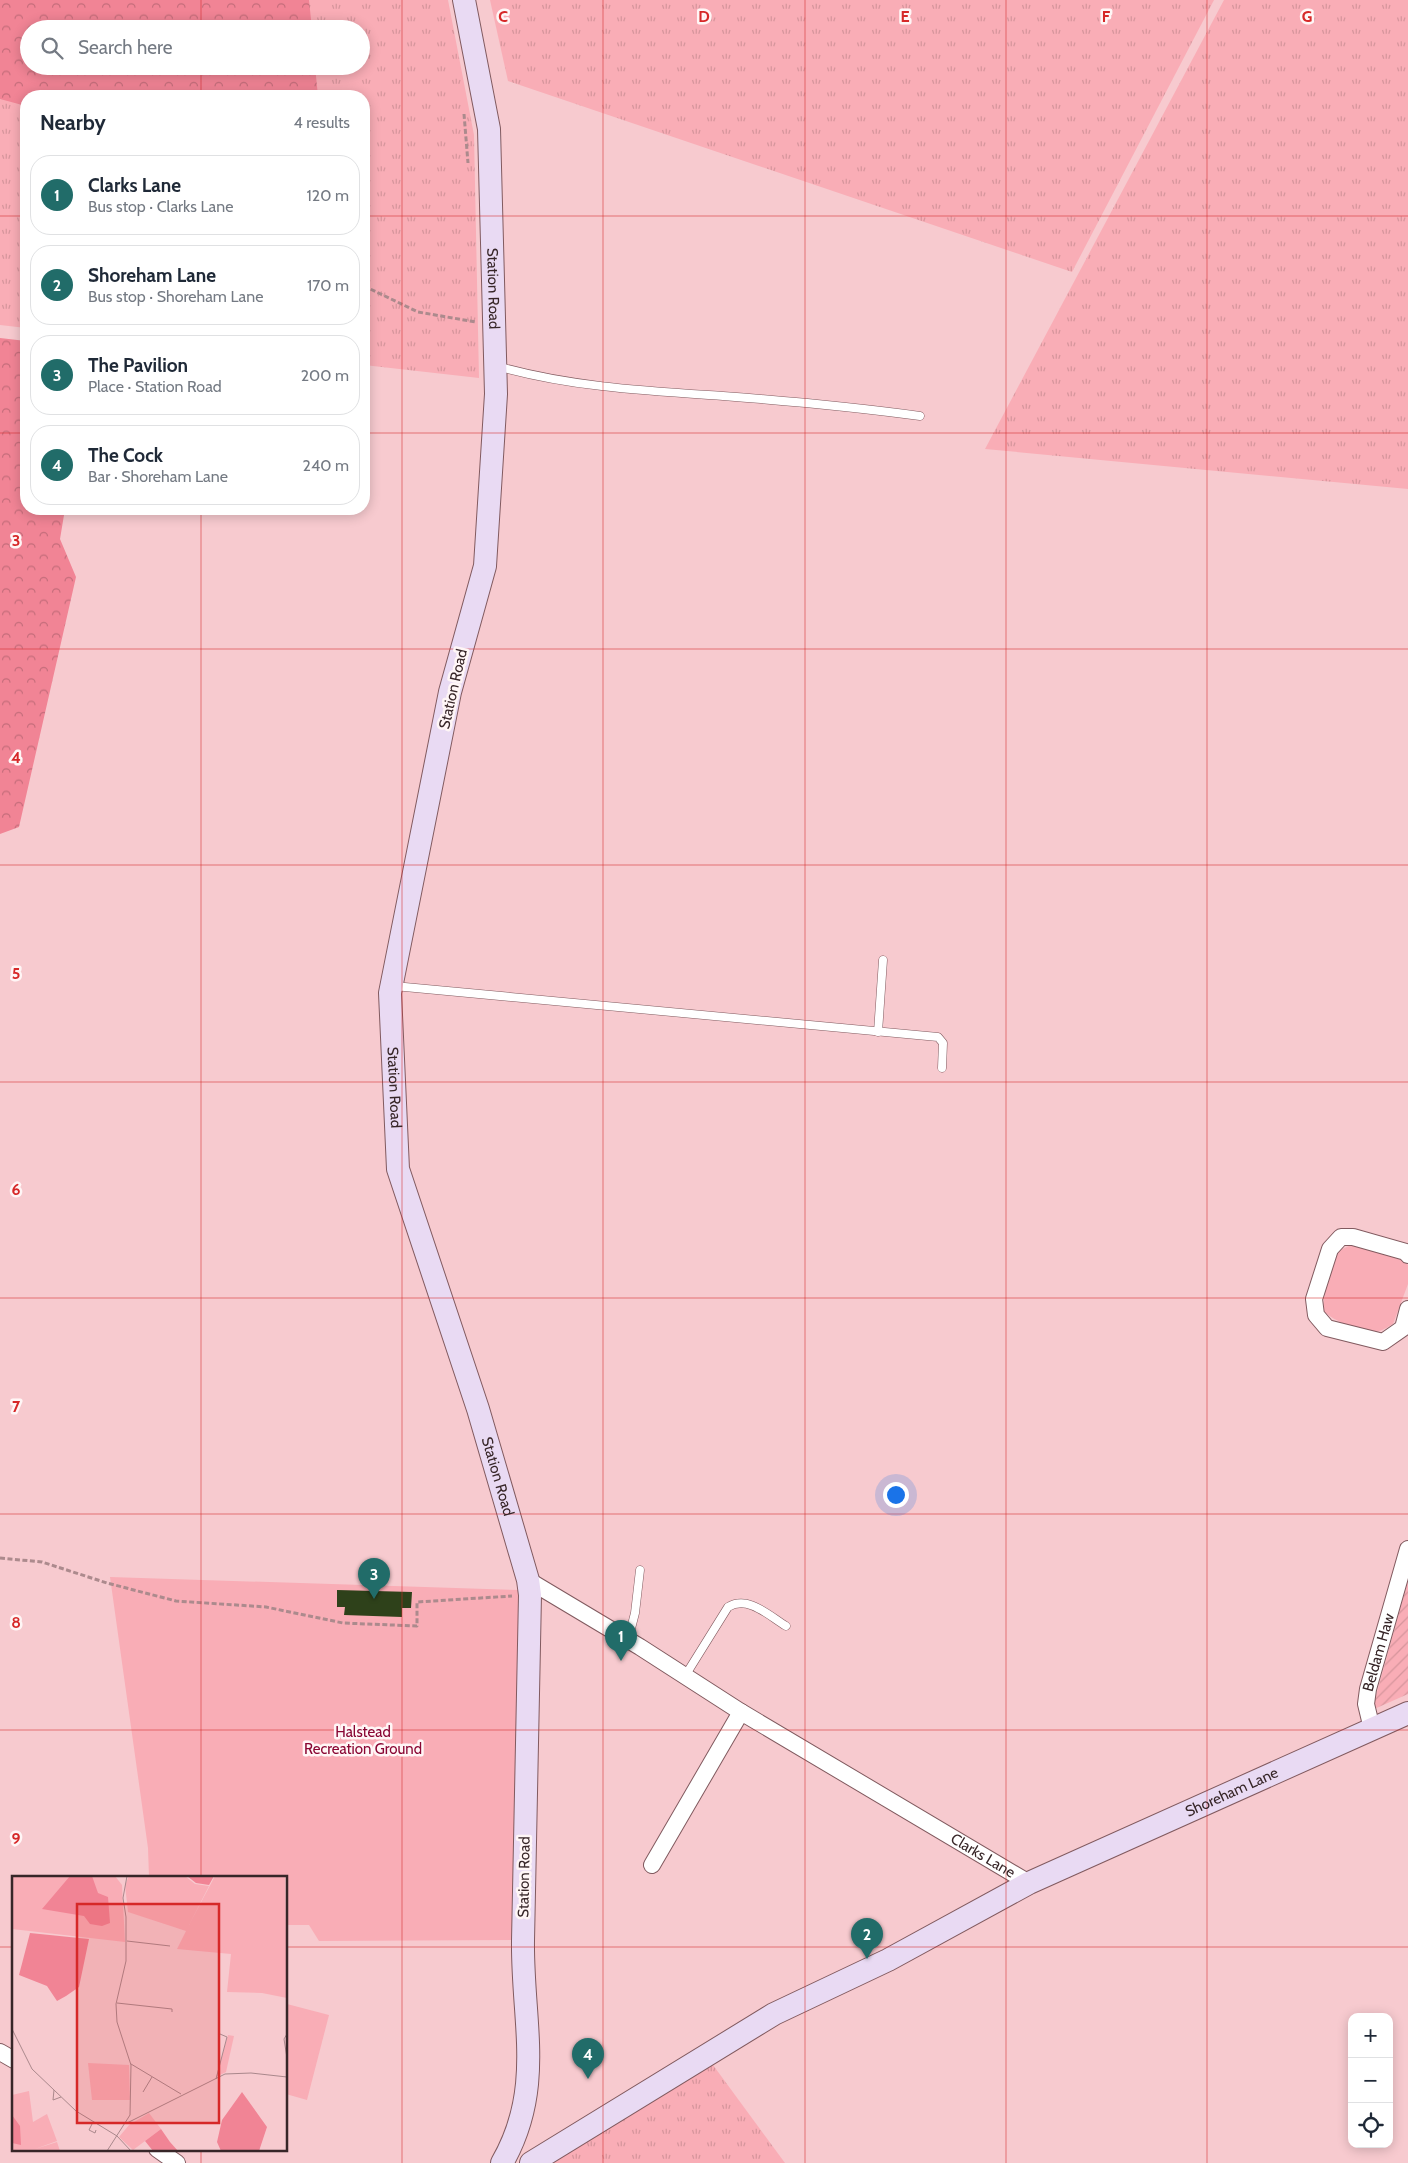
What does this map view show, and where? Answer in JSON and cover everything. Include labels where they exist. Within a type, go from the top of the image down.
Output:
[{"type":"street","name":"Station Road","points":[[464,0],[490,129],[496,394],[484,566],[450,692],[390,994],[398,1169],[478,1409],[529,1587],[523,1971],[528,2080],[520,2123],[502,2163]]},
{"type":"street","points":[[1408,1255],[1406,1252],[1354,1236],[1341,1237],[1330,1249],[1314,1299],[1316,1315],[1326,1328],[1383,1342],[1403,1328],[1408,1309]]},
{"type":"street","name":"Beldam Haw","points":[[1372,1729],[1366,1704],[1368,1689],[1408,1549]]},
{"type":"street","name":"Clarks Lane","points":[[529,1587],[628,1640],[741,1712],[1029,1883]]},
{"type":"street","points":[[652,1865],[741,1712]]},
{"type":"street","name":"Shoreham Lane","points":[[531,2163],[774,2014],[888,1960],[1029,1883],[1408,1713]]},
{"type":"street","points":[[0,2052],[12,2059]]},
{"type":"lane","points":[[495,365],[523,373],[561,380],[664,392],[859,408],[920,416]]},
{"type":"lane","points":[[878,1032],[883,960]]},
{"type":"lane","points":[[392,986],[938,1037],[943,1043],[942,1068]]},
{"type":"lane","points":[[628,1640],[635,1613],[640,1570]]},
{"type":"lane","points":[[685,1676],[728,1607],[734,1603],[749,1603],[786,1626]]},
{"type":"path","points":[[463,106],[468,165]]},
{"type":"path","points":[[370,289],[418,312],[478,322],[477,312]]},
{"type":"path","points":[[0,1558],[42,1562],[107,1583],[176,1601],[266,1607],[343,1623],[417,1626],[417,1602],[529,1587]]},
{"type":"green space","points":[[0,0],[448,0],[474,135],[479,378],[370,366],[370,90],[20,90],[20,327],[0,325]]},
{"type":"green space","points":[[0,0],[309,0],[311,20],[20,20],[20,75],[316,75],[317,90],[20,90],[20,104],[0,99]]},
{"type":"green space","points":[[490,0],[1214,0],[1072,272],[508,81]]},
{"type":"green space","points":[[1224,0],[1408,0],[1408,489],[985,449]]},
{"type":"green space","points":[[0,338],[20,340],[20,515],[64,515],[60,539],[76,577],[19,827],[0,834]]},
{"type":"green space","points":[[1354,1244],[1399,1256],[1408,1265],[1408,1284],[1393,1324],[1381,1330],[1373,1332],[1358,1330],[1324,1312],[1325,1289],[1336,1255],[1339,1251]]},
{"type":"green space","name":"Halstead Recreation Ground","points":[[110,1577],[519,1590],[521,1940],[319,1941],[309,1925],[288,1925],[288,1876],[149,1876],[148,1848]]},
{"type":"green space","points":[[1408,1581],[1408,1694],[1372,1710]]},
{"type":"green space","points":[[288,2004],[329,2015],[307,2100],[288,2095]]},
{"type":"green space","points":[[713,2065],[785,2163],[553,2163],[556,2161]]},
{"type":"building","points":[[337,1590],[412,1592],[411,1608],[402,1608],[402,1617],[344,1615],[345,1607],[337,1607]]},
{"type":"place","name":"The Pavilion","points":[[374,1599]]},
{"type":"place","name":"Clarks Lane","points":[[621,1661]]},
{"type":"place","name":"Shoreham Lane","points":[[867,1959]]},
{"type":"place","name":"The Cock","points":[[588,2079]]}]
